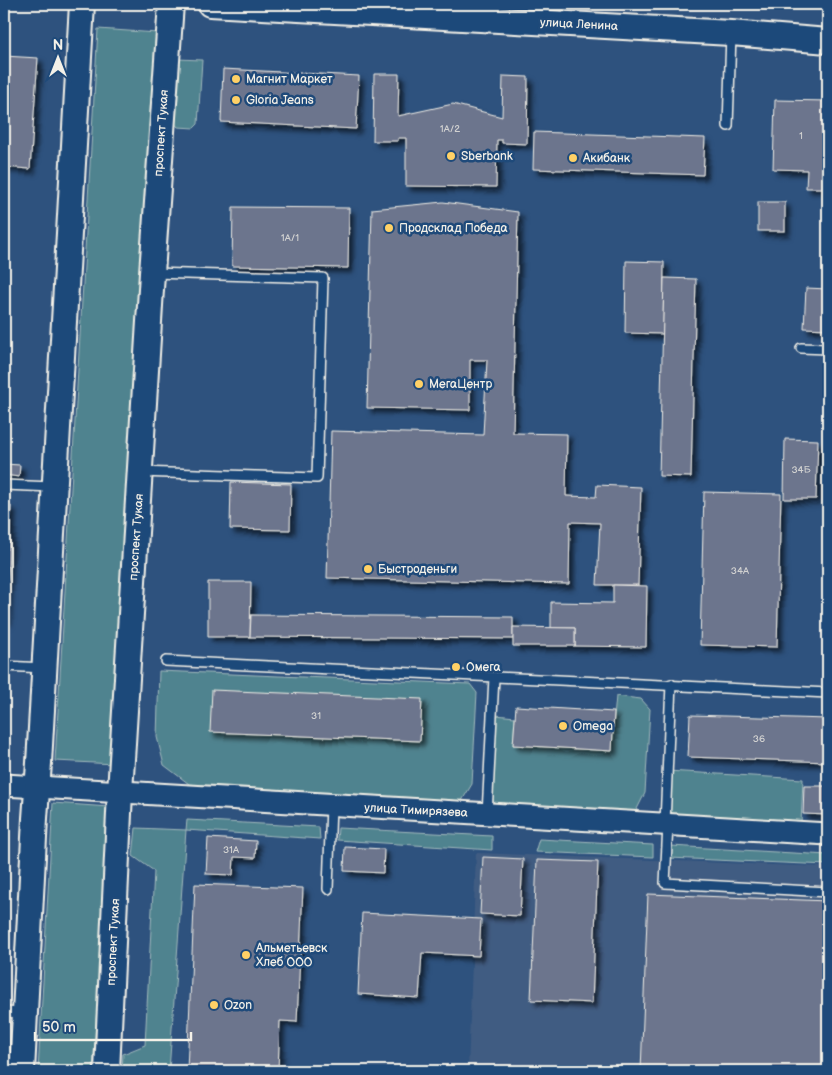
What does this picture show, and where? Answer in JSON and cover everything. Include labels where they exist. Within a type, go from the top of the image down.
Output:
[{"type":"main road","points":[[22,1071],[15,1013],[38,787],[82,4]]},
{"type":"main road","name":"проспект Тукая","points":[[106,1071],[120,792],[152,273],[171,4]]},
{"type":"main road","name":"улица Ленина","points":[[210,4],[730,33],[828,41]]},
{"type":"street","name":"улица Тимирязева","points":[[4,785],[828,834]]},
{"type":"lane","points":[[728,126],[730,33]]},
{"type":"lane","points":[[140,472],[317,478],[323,278],[152,273]]},
{"type":"lane","points":[[801,348],[828,349]]},
{"type":"lane","points":[[4,485],[55,487]]},
{"type":"lane","points":[[166,661],[828,693]]},
{"type":"lane","points":[[4,666],[45,668]]},
{"type":"lane","points":[[487,814],[494,677]]},
{"type":"lane","points":[[671,684],[665,884],[828,892]]},
{"type":"lane","points":[[328,889],[331,804]]},
{"type":"shaded area","points":[[476,853],[828,867],[828,1071],[468,1071]]},
{"type":"green space","points":[[98,29],[158,33],[115,764],[55,761]]},
{"type":"green space","points":[[177,59],[202,60],[198,124],[194,128],[178,127],[173,121]]},
{"type":"green space","points":[[159,671],[470,684],[477,693],[472,784],[460,804],[197,790],[164,765],[157,737]]},
{"type":"green space","points":[[616,696],[641,699],[650,709],[645,793],[635,813],[496,806],[492,798],[496,715],[515,717],[513,745],[611,751]]},
{"type":"green space","points":[[667,771],[803,779],[801,823],[665,815]]},
{"type":"green space","points":[[53,803],[109,807],[93,1071],[38,1071]]},
{"type":"green space","points":[[187,820],[319,827],[320,839],[186,830]]},
{"type":"green space","points":[[136,828],[186,830],[169,1071],[122,1071],[123,1054],[145,1045],[154,871],[133,856]]},
{"type":"green space","points":[[338,828],[492,836],[492,850],[337,840]]},
{"type":"green space","points":[[539,839],[653,845],[653,857],[535,852]]},
{"type":"green space","points":[[671,846],[828,855],[828,865],[669,858]]},
{"type":"building","points":[[4,56],[38,58],[30,169],[4,167]]},
{"type":"building","points":[[223,69],[359,76],[356,129],[221,122]]},
{"type":"building","points":[[374,74],[399,74],[398,116],[453,104],[502,117],[503,76],[528,77],[527,144],[502,143],[502,140],[497,140],[496,187],[406,186],[406,138],[398,138],[398,141],[373,141]]},
{"type":"building","points":[[826,78],[828,78],[828,98],[825,98]]},
{"type":"building","points":[[775,100],[828,101],[828,188],[806,188],[807,170],[773,169]]},
{"type":"building","points":[[534,132],[705,138],[703,175],[533,169]]},
{"type":"building","name":"МегаЦентр","points":[[443,202],[518,212],[513,433],[567,434],[566,496],[596,497],[597,485],[641,487],[638,585],[597,585],[600,523],[570,522],[569,584],[327,578],[331,431],[483,435],[487,360],[470,360],[470,410],[367,408],[372,209]]},
{"type":"building","points":[[758,202],[785,202],[785,231],[758,231]]},
{"type":"building","points":[[233,207],[349,208],[348,268],[232,266]]},
{"type":"building","points":[[626,261],[664,262],[663,334],[625,333]]},
{"type":"building","points":[[664,278],[696,279],[691,477],[659,476]]},
{"type":"building","points":[[806,288],[828,289],[828,329],[804,328]]},
{"type":"building","points":[[785,439],[818,440],[816,499],[784,499]]},
{"type":"building","points":[[4,464],[20,465],[19,477],[4,475]]},
{"type":"building","points":[[231,482],[291,484],[290,530],[230,529]]},
{"type":"building","points":[[704,492],[781,494],[777,647],[700,645]]},
{"type":"building","points":[[4,505],[11,506],[6,621],[4,621]]},
{"type":"building","points":[[208,582],[251,582],[250,637],[208,637]]},
{"type":"building","points":[[613,585],[647,586],[646,647],[575,646],[575,628],[551,628],[551,602],[613,603]]},
{"type":"building","points":[[251,615],[513,617],[513,639],[250,637]]},
{"type":"building","points":[[513,627],[575,628],[575,646],[513,646]]},
{"type":"building","points":[[212,690],[422,699],[420,741],[210,732]]},
{"type":"building","points":[[516,706],[614,712],[612,751],[513,745]]},
{"type":"building","points":[[690,715],[828,719],[828,762],[688,757]]},
{"type":"building","points":[[804,786],[828,786],[828,815],[803,814]]},
{"type":"building","points":[[208,838],[256,841],[255,858],[234,857],[233,875],[206,874]]},
{"type":"building","points":[[345,847],[384,849],[383,873],[344,871]]},
{"type":"building","points":[[483,857],[523,859],[520,916],[480,914]]},
{"type":"building","points":[[537,860],[598,862],[592,1003],[531,1000]]},
{"type":"building","name":"Альметьевск Хлеб ООО","points":[[195,884],[303,888],[297,1022],[280,1021],[278,1071],[187,1071]]},
{"type":"building","points":[[648,894],[828,901],[828,1071],[641,1071]]},
{"type":"building","points":[[362,913],[481,919],[479,956],[422,953],[419,998],[358,994]]},
{"type":"place","name":"Магнит Маркет","points":[[236,79]]},
{"type":"place","name":"Gloria Jeans","points":[[236,100]]},
{"type":"place","name":"Sberbank","points":[[451,156]]},
{"type":"place","name":"Акибанк","points":[[573,158]]},
{"type":"place","name":"Продсклад Победа","points":[[389,228]]},
{"type":"place","name":"МегаЦентр","points":[[419,384]]},
{"type":"place","name":"Быстроденьги","points":[[368,569]]},
{"type":"place","name":"Омега","points":[[456,667]]},
{"type":"place","name":"Omega","points":[[563,726]]},
{"type":"place","name":"Альметьевск Хлеб ООО","points":[[246,955]]},
{"type":"place","name":"Ozon","points":[[214,1005]]}]
